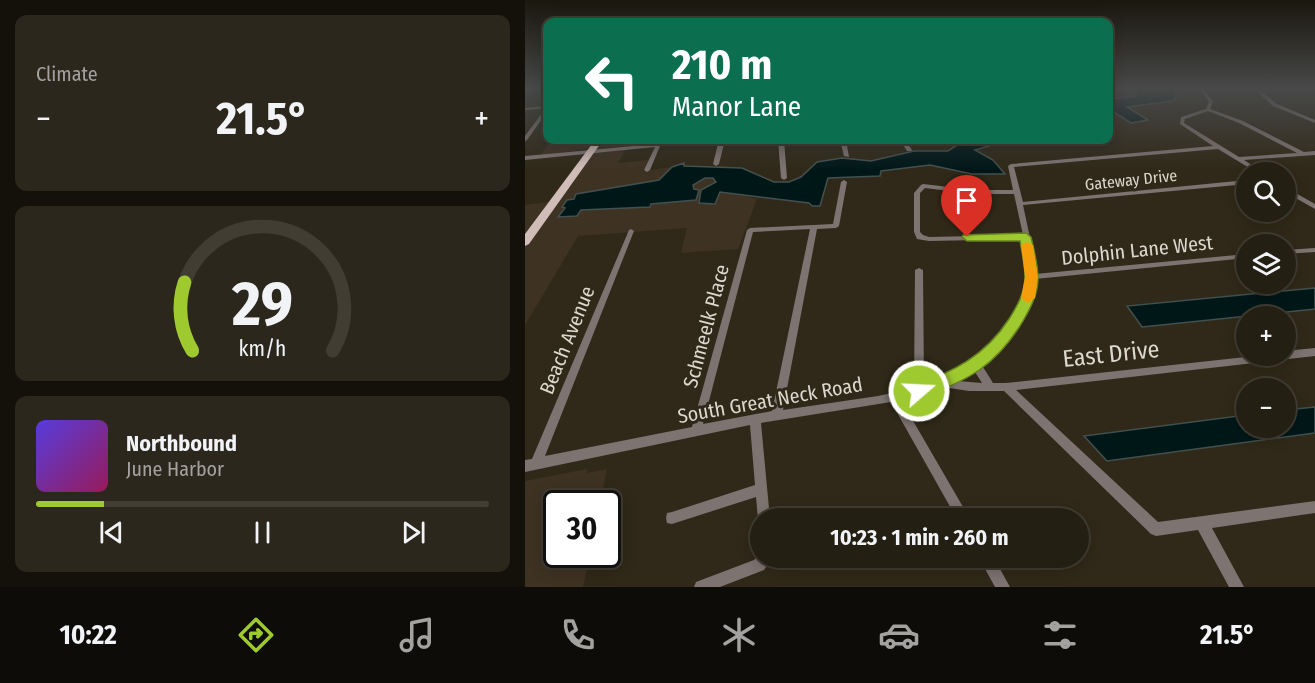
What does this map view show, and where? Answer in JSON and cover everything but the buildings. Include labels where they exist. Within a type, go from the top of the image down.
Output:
[{"type":"main road","points":[[525,242],[596,144]]},
{"type":"street","points":[[525,139],[542,115]]},
{"type":"street","points":[[1191,115],[1183,118],[1182,124],[1243,162]]},
{"type":"street","points":[[1223,115],[1241,122],[1303,154]]},
{"type":"street","points":[[1299,115],[1315,122]]},
{"type":"street","points":[[525,158],[644,144]]},
{"type":"street","points":[[647,170],[658,144]]},
{"type":"street","points":[[716,164],[721,144]]},
{"type":"street","points":[[781,144],[784,177]]},
{"type":"street","points":[[844,144],[847,156]]},
{"type":"street","points":[[905,144],[909,150]]},
{"type":"street","name":"South Great Neck Road","points":[[525,466],[755,419],[919,391],[943,383],[977,366],[1006,337],[1020,317],[1029,295],[1032,277],[1011,166],[1218,147]]},
{"type":"street","points":[[525,163],[578,156],[591,151]]},
{"type":"street","points":[[1238,159],[1315,153]]},
{"type":"street","points":[[777,415],[814,227],[836,226],[845,182]]},
{"type":"street","name":"Gateway Drive","points":[[1019,204],[1236,183]]},
{"type":"street","points":[[1016,192],[974,192],[923,186],[917,193],[917,232],[921,237],[929,239],[1026,237]]},
{"type":"street","points":[[1296,196],[1315,207]]},
{"type":"street","name":"Schmeelk Place","points":[[696,431],[750,230],[814,227]]},
{"type":"street","name":"Beach Avenue","points":[[536,464],[631,231]]},
{"type":"street","points":[[1296,251],[1315,250]]},
{"type":"street","name":"Dolphin Lane West","points":[[1032,277],[1236,257]]},
{"type":"street","points":[[919,270],[919,391]]},
{"type":"street","name":"East Drive","points":[[1296,354],[1315,352]]},
{"type":"street","name":"East Drive","points":[[943,383],[1006,387],[1236,361]]},
{"type":"street","points":[[977,366],[983,371],[990,387]]},
{"type":"street","points":[[1006,387],[1156,529],[1203,525],[1315,507]]},
{"type":"street","points":[[893,396],[958,508]]},
{"type":"street","points":[[755,419],[763,508]]},
{"type":"street","points":[[672,518],[762,489]]},
{"type":"street","points":[[1203,525],[1237,587]]},
{"type":"street","points":[[701,587],[751,568]]},
{"type":"street","points":[[992,568],[1003,587]]},
{"type":"shaded area","points":[[1119,115],[1141,115],[1148,120],[1131,123]]},
{"type":"shaded area","points":[[629,144],[618,163],[648,160],[643,171],[672,167],[659,180],[576,194],[559,216],[581,210],[649,207],[651,204],[696,200],[693,185],[705,178],[713,178],[716,182],[701,190],[699,203],[720,192],[729,191],[757,199],[738,249],[681,253],[687,228],[578,236],[525,325],[525,205],[555,201],[593,148],[541,155],[547,145]]},
{"type":"shaded area","points":[[959,144],[995,144],[975,150],[993,160],[1005,174],[972,174],[930,165],[881,171],[880,176],[828,178],[820,206],[720,192],[715,204],[699,203],[701,190],[716,182],[713,178],[705,178],[693,185],[694,189],[699,190],[696,200],[651,204],[650,207],[581,210],[577,216],[558,217],[565,208],[562,207],[567,200],[574,199],[576,194],[659,180],[672,167],[684,163],[684,166],[742,168],[774,182],[789,182],[801,177],[817,162],[842,158],[871,161],[914,151],[948,151]]},
{"type":"shaded area","points":[[1315,288],[1315,309],[1296,311],[1296,306],[1236,306],[1236,317],[1142,327],[1127,306],[1252,294],[1296,294],[1296,290]]},
{"type":"shaded area","points":[[1315,407],[1315,433],[1296,436],[1296,409]]},
{"type":"shaded area","points":[[1236,416],[1236,438],[1278,438],[1107,461],[1084,436]]},
{"type":"shaded area","points":[[587,469],[587,473],[607,469],[603,490],[543,490],[543,568],[587,568],[583,587],[525,587],[525,481]]},
{"type":"slow traffic","points":[[1027,245],[1032,277],[1032,288],[1028,298]]},
{"type":"route","points":[[919,391],[956,378],[974,369],[985,359],[1006,337],[1020,317],[1032,288],[1026,237],[967,237]]}]
